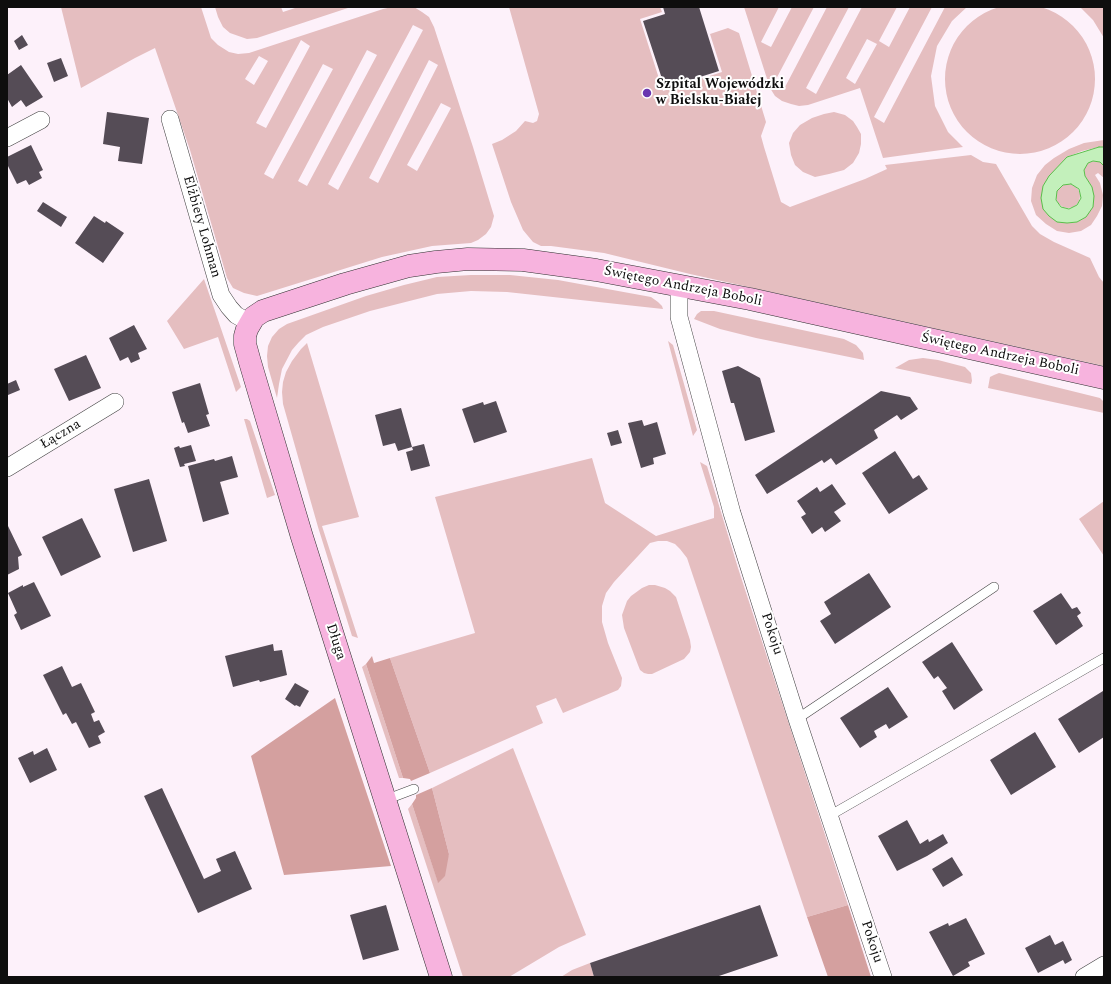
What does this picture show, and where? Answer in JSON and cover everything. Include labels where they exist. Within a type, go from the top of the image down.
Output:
[{"type":"street","name":"Elżbiety Lohman","points":[[170,119],[221,295],[228,307],[236,315],[256,317]]},
{"type":"street","points":[[7,138],[41,120]]},
{"type":"street","name":"Świętego Andrzeja Boboli","points":[[256,317],[345,284],[410,266],[436,262],[468,260],[530,260],[596,270],[750,299],[1104,378]]},
{"type":"street","name":"Pokoju","points":[[679,286],[679,317],[730,506],[829,816],[883,977]]},
{"type":"street","name":"Długa","points":[[256,317],[247,329],[245,336],[245,344],[250,362],[297,522],[441,977]]},
{"type":"street","name":"Łączna","points":[[7,468],[115,402]]},
{"type":"street","points":[[1084,977],[1104,965]]},
{"type":"lane","points":[[798,719],[994,587]]},
{"type":"lane","points":[[829,816],[1104,658]]},
{"type":"lane","points":[[385,800],[414,789]]},
{"type":"shaded area","points":[[1020,4],[1049,10],[1073,26],[1089,50],[1095,79],[1089,108],[1073,132],[1049,148],[1020,154],[991,148],[967,132],[951,108],[945,79],[951,50],[967,26],[991,10]]},
{"type":"shaded area","points":[[61,7],[201,7],[211,38],[218,45],[229,52],[238,54],[249,53],[383,9],[392,7],[414,7],[429,17],[434,27],[494,216],[491,227],[486,234],[471,243],[432,246],[382,257],[257,296],[244,293],[233,288],[227,278],[190,150],[155,48],[81,88]],"holes":[[[413,25],[423,30],[338,190],[328,184]],[[301,40],[310,46],[266,128],[256,123]],[[367,50],[377,55],[307,186],[298,181]],[[259,56],[268,61],[254,85],[245,79]],[[429,60],[438,65],[378,183],[369,178]],[[323,64],[333,69],[273,179],[264,174]],[[441,103],[451,108],[417,171],[407,165]]]},
{"type":"shaded area","points":[[215,7],[281,7],[283,12],[298,7],[351,7],[257,38],[247,39],[230,33],[223,27]]},
{"type":"shaded area","points":[[509,7],[660,7],[662,12],[640,19],[663,91],[722,72],[710,34],[728,28],[739,33],[766,122],[761,136],[764,147],[781,202],[790,207],[865,179],[887,169],[885,165],[971,155],[983,162],[996,164],[1032,226],[1040,234],[1054,242],[1090,258],[1099,277],[1104,283],[1104,366],[690,274],[604,253],[541,246],[533,242],[523,230],[511,202],[492,144],[502,140],[516,131],[525,121],[533,123],[537,121],[539,114]]},
{"type":"shaded area","points":[[744,7],[779,7],[761,42],[771,47],[792,7],[814,7],[774,83],[784,89],[827,7],[849,7],[806,88],[816,94],[862,7],[897,7],[879,41],[889,47],[910,7],[932,7],[874,117],[884,123],[945,7],[967,7],[952,21],[937,46],[931,76],[935,106],[948,132],[963,147],[883,158],[860,88],[808,105],[799,106],[782,101],[775,96],[770,88]],"holes":[[[867,39],[877,44],[855,84],[846,78]]]},
{"type":"shaded area","points":[[1080,7],[1104,7],[1104,38],[1093,20]]},
{"type":"shaded area","points":[[834,112],[845,115],[853,121],[857,127],[861,134],[859,153],[853,163],[844,170],[815,177],[803,172],[795,165],[791,155],[789,143],[793,133],[800,125],[812,118]]},
{"type":"shaded area","points":[[1104,140],[1104,147],[1082,151],[1067,157],[1043,186],[1067,223],[1077,222],[1086,217],[1092,187],[1083,170],[1088,163],[1093,161],[1100,162],[1104,166],[1104,178],[1098,173],[1095,175],[1100,183],[1103,195],[1102,206],[1091,225],[1081,231],[1069,233],[1057,231],[1036,215],[1031,201],[1032,188],[1037,175],[1045,165],[1069,149],[1084,143]]},
{"type":"shaded area","points":[[1099,147],[1104,147],[1104,166],[1100,162],[1093,161],[1088,163],[1084,170],[1085,176],[1092,187],[1094,196],[1093,207],[1086,217],[1077,222],[1067,223],[1057,222],[1049,216],[1043,209],[1041,198],[1043,186],[1049,176],[1067,157]],"holes":[[[1071,184],[1079,189],[1081,198],[1077,205],[1069,209],[1061,207],[1056,200],[1057,191],[1063,185]]]},
{"type":"shaded area","points":[[1068,184],[1077,187],[1080,196],[1077,205],[1068,208],[1059,205],[1056,196],[1059,187]]},
{"type":"shaded area","points":[[510,275],[558,280],[651,297],[662,306],[663,309],[507,292],[471,291],[437,294],[370,311],[323,327],[306,335],[292,350],[282,369],[277,398],[268,367],[267,356],[268,346],[272,337],[279,329],[287,324],[366,296],[404,285],[437,277]]},
{"type":"shaded area","points":[[204,279],[241,387],[236,392],[218,337],[184,349],[167,321]]},
{"type":"shaded area","points":[[701,311],[714,311],[844,339],[856,345],[863,353],[864,360],[756,338],[720,329],[694,319]]},
{"type":"shaded area","points":[[668,341],[673,345],[697,430],[693,436]]},
{"type":"shaded area","points":[[307,343],[359,517],[322,526],[358,638],[352,636],[318,527],[283,404],[282,392],[286,372],[292,361]]},
{"type":"shaded area","points":[[923,358],[965,367],[971,373],[971,384],[895,368],[909,360]]},
{"type":"shaded area","points":[[999,373],[1100,398],[1104,402],[1104,413],[988,388],[990,377]]},
{"type":"shaded area","points":[[244,419],[250,421],[275,495],[267,498]]},
{"type":"shaded area","points":[[592,458],[605,503],[656,536],[714,518],[714,507],[700,462],[707,466],[738,568],[848,905],[807,917],[687,558],[675,544],[667,541],[650,543],[614,582],[606,593],[602,606],[602,622],[608,643],[622,678],[621,686],[618,690],[563,713],[556,698],[536,706],[543,723],[430,773],[390,658],[475,633],[435,497]]},
{"type":"shaded area","points":[[1104,501],[1104,556],[1079,519]]},
{"type":"shaded area","points":[[649,585],[665,588],[676,597],[691,647],[690,652],[684,659],[652,674],[644,673],[640,670],[624,628],[622,615],[627,601],[631,596]]},
{"type":"shaded area","points":[[372,656],[374,663],[390,658],[430,773],[411,781],[410,779],[403,778],[366,664]]},
{"type":"shaded area","points":[[366,664],[403,778],[399,778],[362,667]]},
{"type":"shaded area","points":[[335,698],[391,866],[284,875],[251,756]]},
{"type":"shaded area","points":[[513,748],[586,935],[559,947],[509,977],[463,977],[408,809],[412,804],[438,882],[449,854],[432,788]]},
{"type":"shaded area","points":[[432,788],[449,854],[445,876],[438,883],[412,804],[416,798],[416,795]]},
{"type":"shaded area","points":[[848,905],[871,977],[828,977],[807,917]]},
{"type":"shaded area","points":[[590,963],[594,977],[561,977],[572,970]]},
{"type":"building","points":[[663,7],[699,7],[719,71],[665,88],[643,21],[665,14]]},
{"type":"building","points":[[22,35],[28,45],[19,50],[14,41]]},
{"type":"building","points":[[61,58],[68,76],[54,82],[47,63]]},
{"type":"building","points":[[21,65],[43,97],[26,107],[21,100],[12,107],[7,98],[7,75]]},
{"type":"building","points":[[107,112],[149,118],[142,164],[118,161],[120,147],[103,144]]},
{"type":"building","points":[[31,145],[43,170],[39,172],[42,178],[29,185],[26,180],[17,184],[7,164],[7,157]]},
{"type":"building","points":[[43,202],[67,217],[61,227],[37,211]]},
{"type":"building","points":[[94,216],[105,223],[106,221],[124,233],[103,263],[75,243]]},
{"type":"building","points":[[134,325],[147,349],[138,353],[140,359],[131,363],[128,357],[120,361],[109,338]]},
{"type":"building","points":[[86,355],[101,388],[69,401],[54,369]]},
{"type":"building","points":[[738,366],[760,378],[775,432],[745,441],[734,403],[731,403],[722,371]]},
{"type":"building","points":[[16,380],[20,390],[8,395],[7,384]]},
{"type":"building","points":[[200,383],[209,414],[206,415],[210,426],[188,433],[184,422],[182,423],[172,392]]},
{"type":"building","points":[[881,391],[910,397],[918,409],[901,420],[897,415],[874,430],[878,438],[836,465],[831,458],[824,463],[822,460],[767,494],[755,475]]},
{"type":"building","points":[[496,401],[507,432],[474,443],[462,409],[483,402],[484,405]]},
{"type":"building","points":[[401,408],[412,447],[398,451],[395,443],[383,446],[375,415]]},
{"type":"building","points":[[642,420],[644,426],[657,422],[666,454],[653,458],[654,464],[641,468],[628,423]]},
{"type":"building","points":[[618,430],[622,443],[611,446],[607,433]]},
{"type":"building","points":[[424,444],[430,466],[411,471],[406,452],[413,450],[412,447]]},
{"type":"building","points":[[191,445],[196,461],[184,464],[185,466],[180,467],[174,448]]},
{"type":"building","points":[[895,451],[913,479],[919,475],[928,489],[889,514],[862,473]]},
{"type":"building","points":[[232,456],[238,477],[220,482],[229,514],[203,522],[188,466]]},
{"type":"building","points":[[149,479],[167,541],[133,552],[114,489]]},
{"type":"building","points":[[832,484],[846,504],[834,512],[841,521],[825,532],[822,527],[812,534],[801,517],[806,514],[797,501],[817,487],[820,492]]},
{"type":"building","points":[[82,518],[101,557],[61,576],[42,537]]},
{"type":"building","points":[[8,526],[22,555],[18,557],[19,569],[7,575],[7,527]]},
{"type":"building","points":[[869,573],[891,607],[835,644],[820,621],[831,614],[824,602]]},
{"type":"building","points":[[34,582],[51,616],[21,630],[14,615],[17,613],[8,593],[23,585],[23,587]]},
{"type":"building","points":[[1061,593],[1072,609],[1077,607],[1081,613],[1077,616],[1083,626],[1056,645],[1033,611]]},
{"type":"building","points":[[952,642],[983,690],[954,710],[942,691],[947,688],[938,676],[934,679],[922,662]]},
{"type":"building","points":[[273,644],[274,651],[282,650],[287,675],[233,687],[225,656]]},
{"type":"building","points":[[62,666],[72,687],[81,683],[95,712],[91,714],[94,722],[99,720],[105,732],[98,736],[101,743],[89,748],[76,722],[72,724],[66,713],[63,715],[43,675]]},
{"type":"building","points":[[295,683],[309,691],[300,707],[295,706],[285,699]]},
{"type":"building","points":[[888,687],[908,717],[889,729],[886,724],[874,731],[877,737],[860,748],[840,718]]},
{"type":"building","points":[[1103,691],[1104,737],[1079,753],[1058,719]]},
{"type":"building","points":[[1035,732],[1056,767],[1011,795],[990,760]]},
{"type":"building","points":[[47,748],[57,770],[30,783],[18,758],[33,751],[34,755]]},
{"type":"building","points":[[162,788],[204,879],[221,871],[216,859],[235,851],[252,889],[198,913],[144,796]]},
{"type":"building","points":[[907,820],[920,844],[928,839],[929,842],[943,834],[948,843],[927,856],[897,871],[878,836]]},
{"type":"building","points":[[952,857],[963,875],[943,887],[932,869]]},
{"type":"building","points":[[386,905],[399,950],[363,960],[350,915]]},
{"type":"building","points":[[760,905],[778,956],[716,977],[594,977],[590,963]]},
{"type":"building","points":[[966,918],[985,954],[968,962],[970,966],[953,976],[929,932],[948,923],[949,926]]},
{"type":"building","points":[[1050,935],[1055,945],[1063,941],[1072,960],[1065,964],[1063,960],[1038,973],[1025,948]]},
{"type":"place","name":"Szpital Wojewódzki w Bielsku-Białej","points":[[647,93]]}]
